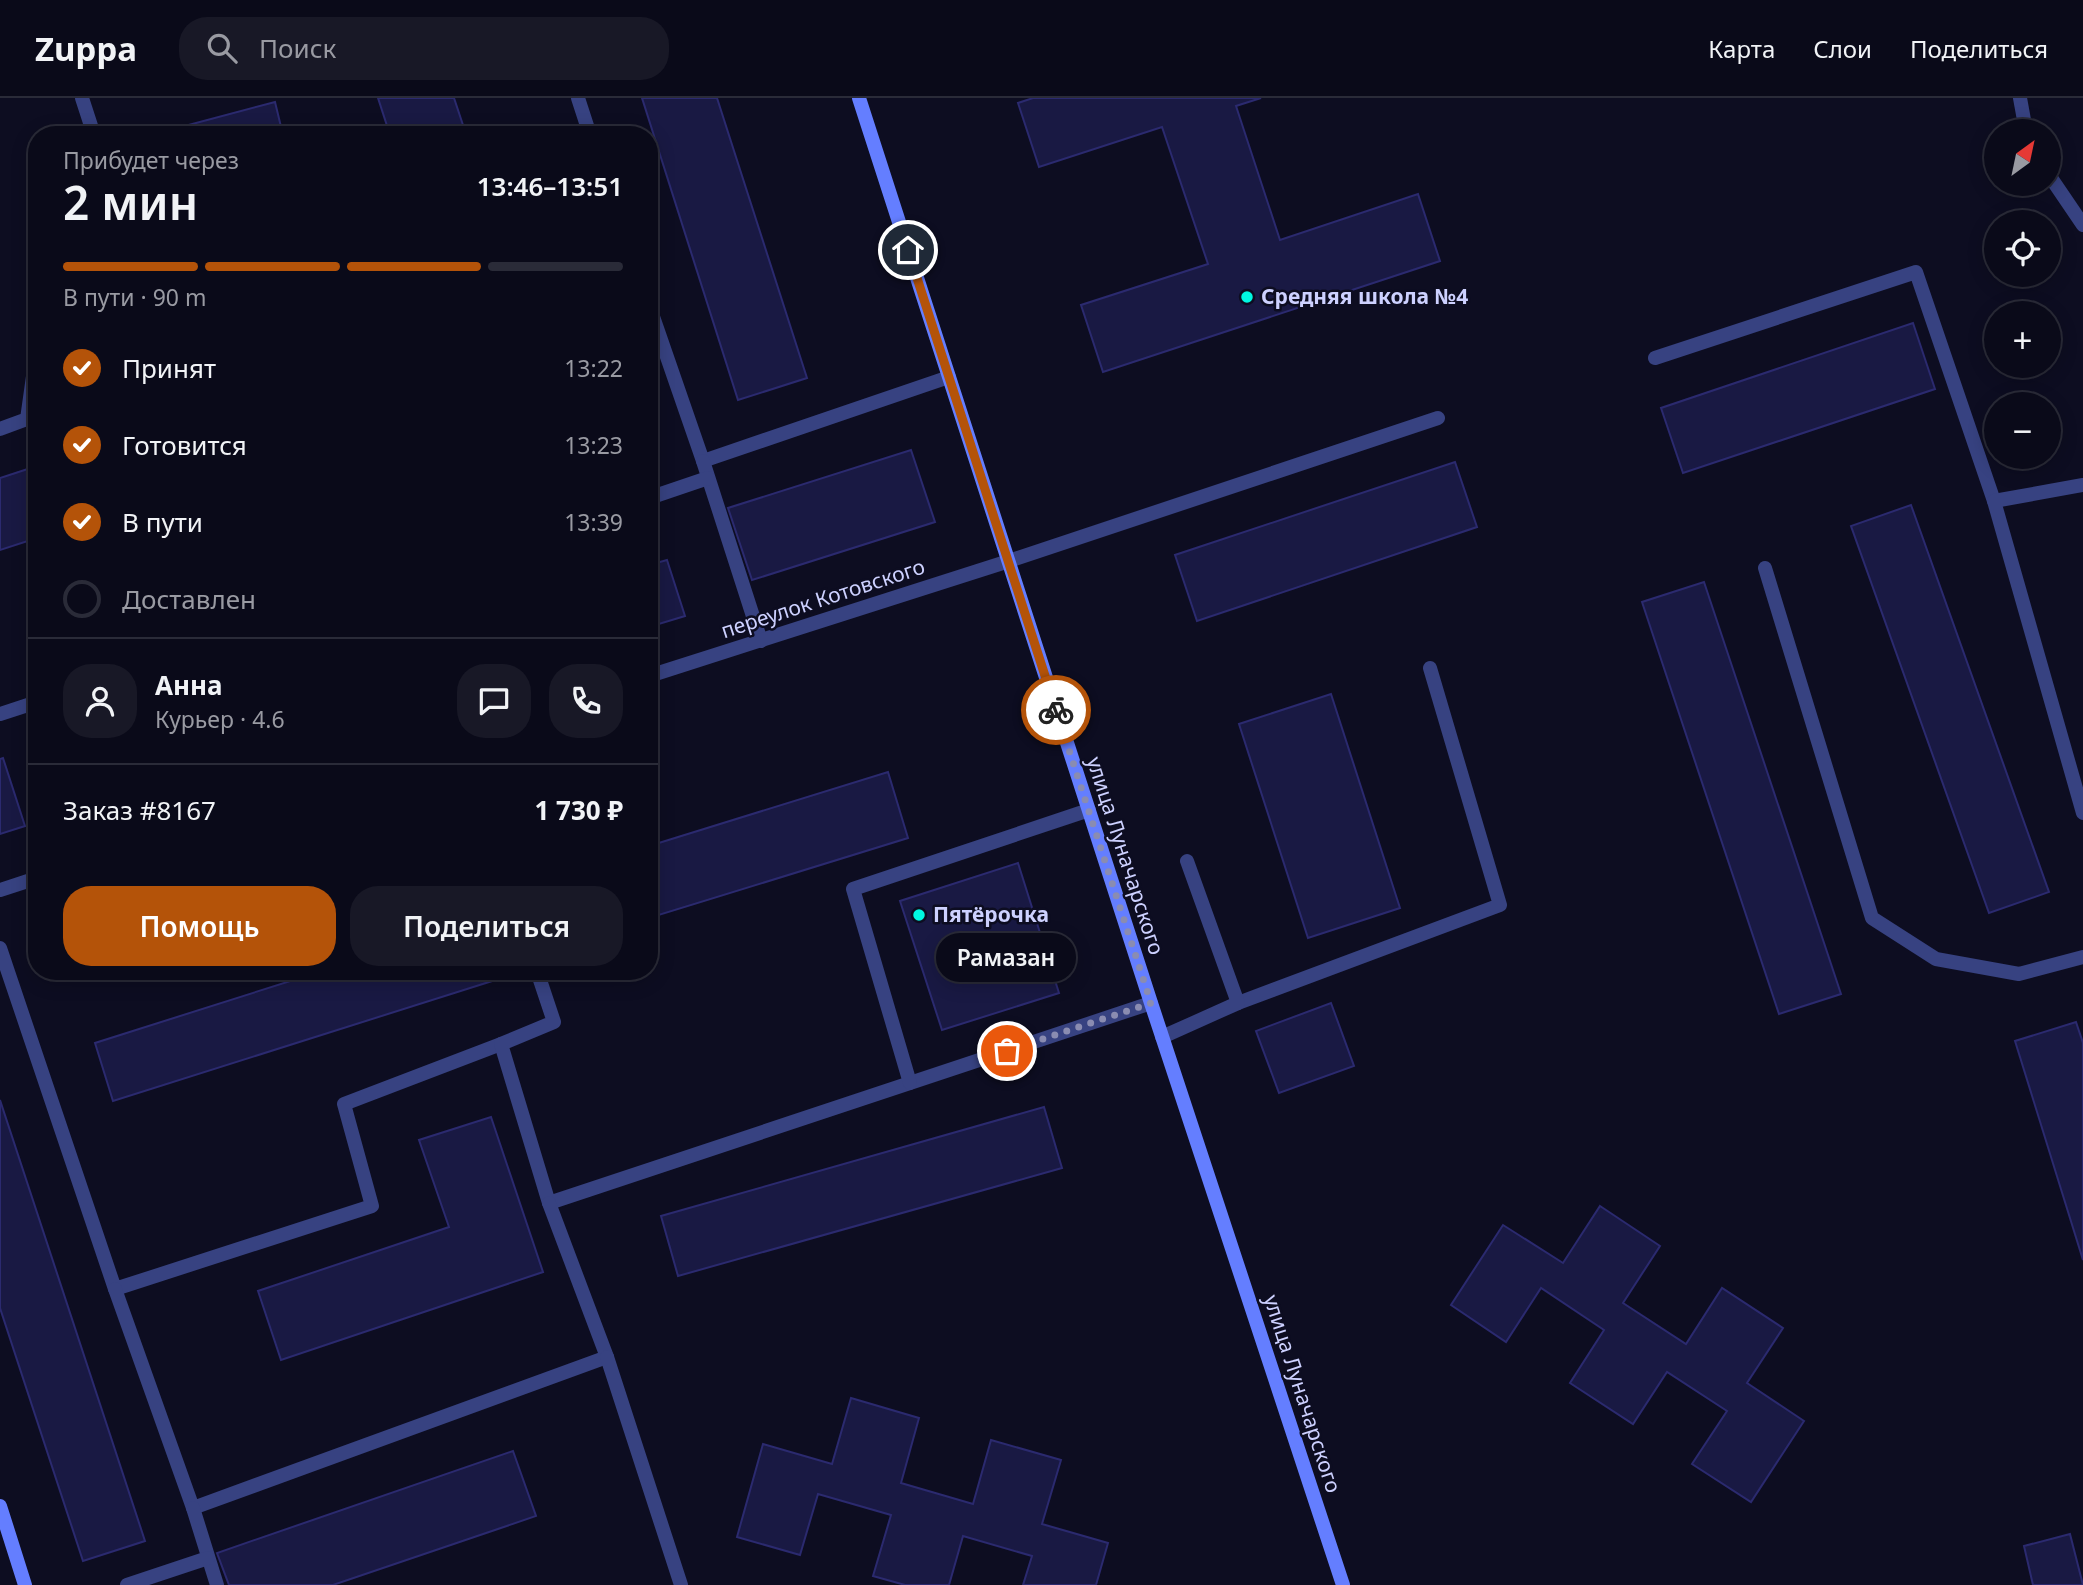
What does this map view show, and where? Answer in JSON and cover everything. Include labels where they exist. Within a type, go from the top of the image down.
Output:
[{"type":"street","points":[[82,98],[91,126]]},
{"type":"street","points":[[578,98],[587,126]]},
{"type":"street","name":"улица Луначарского","points":[[859,98],[1162,1037],[1343,1585]]},
{"type":"street","points":[[2020,98],[2024,119]]},
{"type":"street","points":[[2062,194],[2083,226]]},
{"type":"street","points":[[1655,358],[1916,272],[1994,501],[2083,813]]},
{"type":"street","points":[[658,331],[761,641]]},
{"type":"street","points":[[703,461],[949,377]]},
{"type":"street","points":[[0,429],[27,419],[28,412]]},
{"type":"street","name":"переулок Котовского","points":[[658,673],[1009,561],[1438,418]]},
{"type":"street","points":[[658,495],[708,478]]},
{"type":"street","points":[[1994,501],[2083,485]]},
{"type":"street","points":[[1765,568],[1872,918],[1936,959],[2019,974],[2083,957]]},
{"type":"street","points":[[1162,1037],[1238,1003],[1500,905],[1430,668]]},
{"type":"street","points":[[0,714],[28,705]]},
{"type":"street","points":[[910,1083],[853,888],[1089,810]]},
{"type":"street","points":[[1188,861],[1238,1003]]},
{"type":"street","points":[[0,890],[28,881]]},
{"type":"street","points":[[0,948],[115,1289],[193,1508],[216,1585]]},
{"type":"street","points":[[115,1289],[372,1206],[344,1104],[554,1023],[540,980]]},
{"type":"street","points":[[549,1202],[1151,1003]]},
{"type":"street","points":[[501,1044],[549,1202],[607,1356],[681,1585]]},
{"type":"street","points":[[193,1508],[607,1356]]},
{"type":"street","points":[[0,1506],[25,1585]]},
{"type":"street","points":[[127,1585],[208,1558]]},
{"type":"building","points":[[378,98],[454,98],[463,125],[460,126],[387,126]]},
{"type":"building","points":[[642,98],[717,98],[807,378],[738,400],[658,148],[658,126],[651,126]]},
{"type":"building","points":[[1033,98],[1261,98],[1236,106],[1280,240],[1418,194],[1440,261],[1103,372],[1081,305],[1208,264],[1162,127],[1039,167],[1018,103]]},
{"type":"building","points":[[275,102],[281,126],[185,126]]},
{"type":"building","points":[[1913,323],[1935,389],[1683,473],[1661,408]]},
{"type":"building","points":[[911,450],[935,522],[752,580],[728,508]]},
{"type":"building","points":[[1455,462],[1477,527],[1197,621],[1175,555]]},
{"type":"building","points":[[28,469],[28,541],[0,550],[0,478]]},
{"type":"building","points":[[1911,505],[2049,892],[1989,913],[1851,526]]},
{"type":"building","points":[[667,560],[685,616],[658,624],[658,562]]},
{"type":"building","points":[[1704,582],[1841,994],[1779,1014],[1642,602]]},
{"type":"building","points":[[1331,694],[1400,908],[1308,938],[1239,724]]},
{"type":"building","points":[[3,758],[25,826],[0,834],[0,759]]},
{"type":"building","points":[[888,772],[908,838],[658,915],[658,843]]},
{"type":"building","points":[[1018,863],[1059,993],[942,1030],[900,901]]},
{"type":"building","points":[[294,980],[495,980],[113,1101],[95,1043]]},
{"type":"building","points":[[1331,1003],[1354,1066],[1279,1093],[1256,1031]]},
{"type":"building","points":[[2076,1022],[2083,1043],[2083,1260],[2015,1041]]},
{"type":"building","points":[[0,1100],[145,1541],[83,1561],[0,1308]]},
{"type":"building","points":[[1044,1107],[1062,1168],[678,1276],[661,1216]]},
{"type":"building","points":[[491,1117],[543,1272],[281,1360],[258,1291],[449,1227],[419,1140]]},
{"type":"building","points":[[1600,1206],[1660,1246],[1623,1303],[1686,1344],[1722,1288],[1783,1328],[1747,1383],[1804,1421],[1751,1502],[1692,1464],[1727,1411],[1667,1372],[1633,1424],[1570,1383],[1604,1330],[1541,1288],[1506,1342],[1451,1305],[1503,1225],[1563,1263]]},
{"type":"building","points":[[851,1398],[919,1418],[901,1483],[973,1504],[991,1440],[1061,1460],[1042,1524],[1108,1543],[1096,1585],[1023,1585],[1032,1556],[963,1536],[949,1585],[905,1585],[873,1576],[891,1515],[818,1494],[800,1555],[737,1537],[763,1444],[832,1464]]},
{"type":"building","points":[[513,1451],[536,1516],[333,1585],[229,1585],[217,1553]]},
{"type":"building","points":[[2070,1534],[2083,1585],[2033,1585],[2024,1546]]},
{"type":"way so far","points":[[1007,1051],[1151,1003],[1056,710]]},
{"type":"place","name":"Средняя школа №4","points":[[1247,297]]},
{"type":"place","name":"Пятёрочка","points":[[919,915]]},
{"type":"place","name":"Рамазан","points":[[1007,1051]]},
{"type":"route","points":[[908,250],[1056,710]]}]
